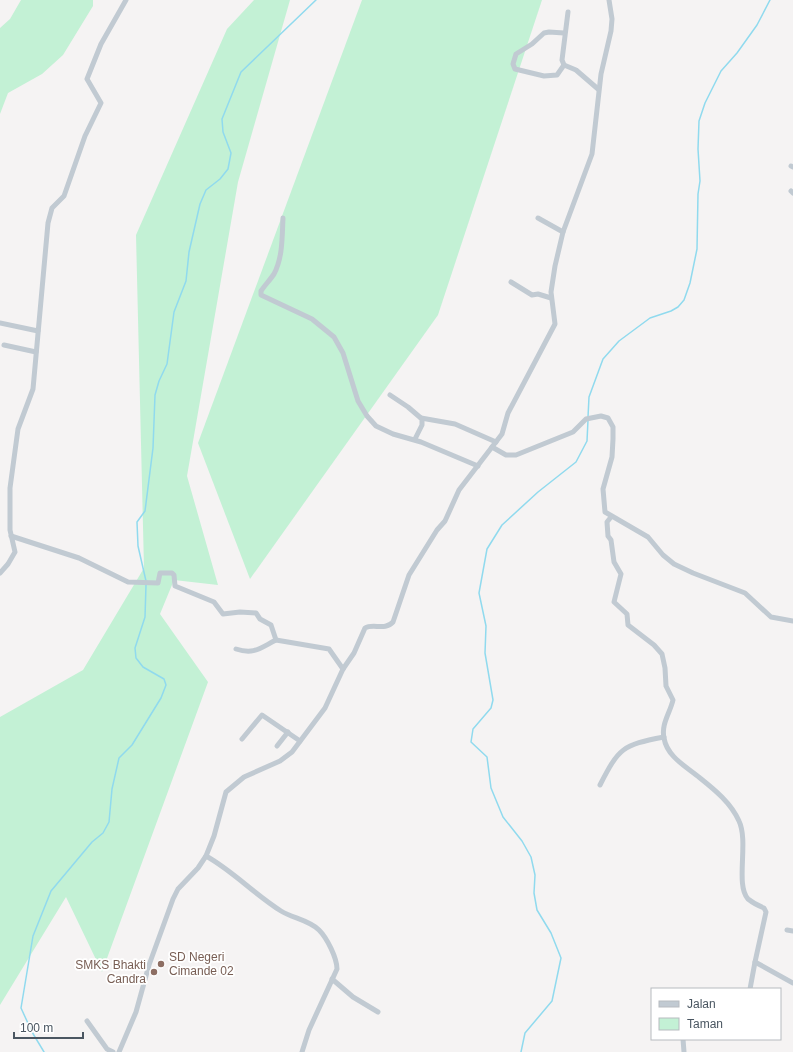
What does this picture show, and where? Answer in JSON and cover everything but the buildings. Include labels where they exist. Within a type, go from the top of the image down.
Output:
[{"type":"street","points":[[0,573],[15,554],[11,536],[10,488],[15,445],[20,421],[30,402],[33,389],[44,256],[50,215],[54,206],[64,196],[87,131],[101,103],[87,79],[101,44],[126,0]]},
{"type":"street","points":[[119,1052],[136,1012],[149,966],[175,894],[198,868],[206,856],[214,836],[222,802],[228,790],[251,772],[288,756],[325,708],[343,669],[354,653],[364,628],[368,626],[386,627],[393,622],[408,575],[437,530],[445,521],[458,490],[478,466],[504,430],[508,413],[555,324],[551,298],[555,266],[563,232],[590,162],[598,89],[611,31],[612,19],[609,0]]},
{"type":"street","points":[[568,12],[564,33],[562,60],[564,65],[576,70],[598,89]]},
{"type":"street","points":[[564,33],[544,33],[532,44],[516,54],[513,64],[516,70],[544,76],[557,75],[564,65]]},
{"type":"street","points":[[283,218],[281,251],[278,265],[270,279],[260,291],[261,295],[312,319],[328,330],[341,347],[358,401],[372,422],[387,432],[415,439],[478,466]]},
{"type":"street","points":[[538,218],[563,232]]},
{"type":"street","points":[[511,282],[532,295],[538,294],[551,298]]},
{"type":"street","points":[[0,323],[38,331]]},
{"type":"street","points":[[4,346],[36,352]]},
{"type":"street","points":[[390,396],[408,407],[421,418],[455,424],[496,442]]},
{"type":"street","points":[[492,447],[506,455],[516,456],[573,432],[588,419],[601,416],[605,417],[610,421],[613,427],[612,457],[603,489],[605,512],[611,517],[648,537],[663,556],[674,564],[745,593],[771,617],[793,621]]},
{"type":"street","points":[[415,439],[422,425],[421,418]]},
{"type":"street","points":[[611,517],[607,522],[608,536],[611,540],[614,562],[621,574],[614,602],[627,614],[628,625],[654,645],[662,654],[664,661],[666,686],[673,700],[665,722],[664,738],[671,754],[722,797],[742,827],[744,838],[743,878],[746,895],[753,902],[764,908],[766,912],[750,988]]},
{"type":"street","points":[[11,536],[79,558],[128,582],[158,583],[160,573],[172,573],[174,575],[175,586],[214,602],[223,614],[240,612],[256,613],[260,619],[271,625],[276,640]]},
{"type":"street","points":[[236,649],[252,652],[276,640],[329,649],[343,669]]},
{"type":"street","points":[[242,739],[262,715],[300,741]]},
{"type":"street","points":[[277,746],[288,732]]},
{"type":"street","points":[[600,785],[613,761],[623,749],[641,742],[664,738]]},
{"type":"street","points":[[206,856],[227,869],[279,910],[312,925],[319,930],[327,942],[337,966],[309,1030],[302,1052]]},
{"type":"street","points":[[755,962],[793,984]]},
{"type":"street","points":[[332,979],[353,997],[378,1012]]},
{"type":"street","points":[[87,1021],[107,1049],[113,1052]]},
{"type":"street","points":[[683,1040],[684,1052]]},
{"type":"green space","points":[[21,0],[93,0],[93,6],[63,55],[42,74],[8,93],[0,114],[0,28],[10,19]]},
{"type":"green space","points":[[254,0],[290,0],[238,182],[187,476],[218,585],[174,580],[160,614],[208,682],[102,972],[66,897],[0,1005],[0,717],[83,670],[144,568],[136,235],[227,29]]},
{"type":"green space","points":[[362,0],[542,0],[438,315],[250,579],[198,443]]},
{"type":"waterway","points":[[146,581],[138,546],[137,522],[145,511],[153,448],[155,395],[159,381],[167,364],[174,312],[186,281],[189,252],[200,204],[206,190],[220,179],[228,169],[231,153],[223,132],[222,119],[241,72],[316,0]]},
{"type":"waterway","points":[[588,417],[589,397],[603,359],[619,341],[650,318],[671,311],[678,307],[684,300],[690,283],[697,249],[698,194],[700,181],[698,149],[699,121],[705,103],[721,71],[737,53],[757,25],[770,0]]},
{"type":"waterway","points":[[521,1052],[525,1033],[552,1001],[561,958],[551,933],[537,910],[534,893],[535,875],[531,857],[522,841],[503,817],[491,788],[487,757],[471,742],[473,729],[491,708],[493,700],[485,653],[486,626],[479,593],[487,549],[502,525],[538,492],[576,462],[587,441],[588,420]]},
{"type":"waterway","points":[[44,1052],[32,1032],[21,1008],[33,936],[51,891],[92,842],[103,833],[109,822],[112,789],[119,758],[132,745],[161,698],[166,685],[164,679],[143,667],[136,658],[135,648],[145,617],[146,585]]},
{"type":"place","name":"SD Negeri Cimande 02","points":[[161,964]]},
{"type":"place","name":"SMKS Bhakti Candra","points":[[154,972]]}]
